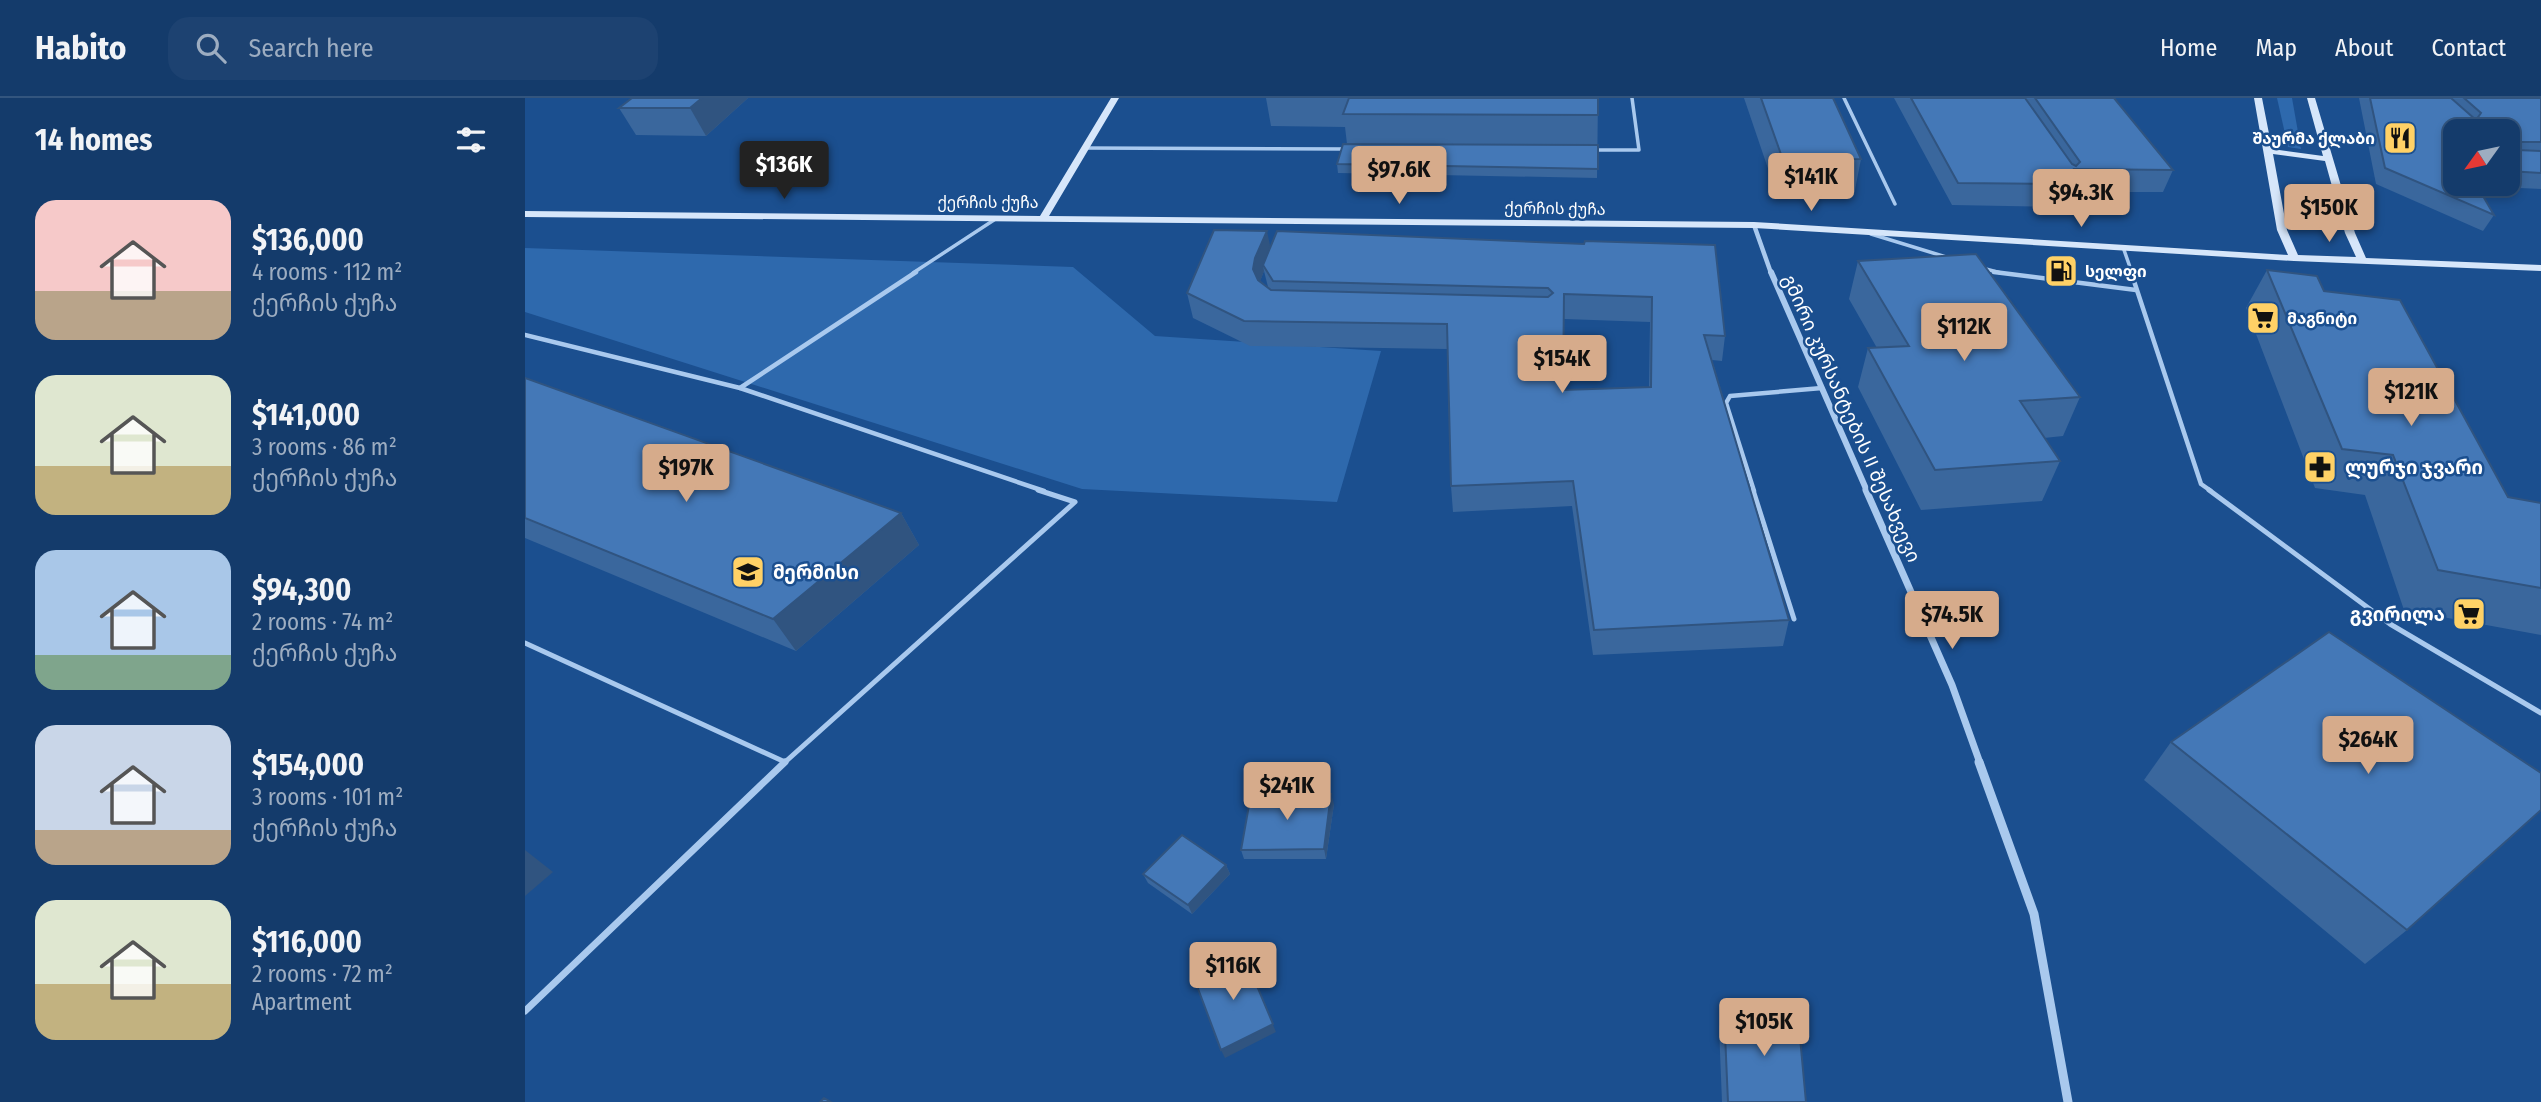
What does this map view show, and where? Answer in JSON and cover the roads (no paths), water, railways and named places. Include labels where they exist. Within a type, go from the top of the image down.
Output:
[{"type":"main road","points":[[1043,218],[1115,98]]},
{"type":"main road","points":[[2258,98],[2282,230],[2294,258]]},
{"type":"main road","points":[[2311,98],[2350,233],[2362,261]]},
{"type":"main road","points":[[2267,151],[2328,159]]},
{"type":"main road","name":"ქერჩის ქუჩა","points":[[525,214],[1754,225],[2294,258],[2541,268]]},
{"type":"street","name":"გმირი კურსანტების II შესახვევი","points":[[1754,225],[1773,278],[1952,685],[2034,914],[2068,1102]]},
{"type":"lane","points":[[1584,150],[1639,150],[1632,98]]},
{"type":"lane","points":[[1844,98],[1895,204]]},
{"type":"lane","points":[[1084,148],[1348,149]]},
{"type":"lane","points":[[740,388],[997,218]]},
{"type":"lane","points":[[1287,232],[1292,220]]},
{"type":"lane","points":[[1865,232],[1958,261]]},
{"type":"lane","points":[[2123,247],[2201,484],[2389,624],[2541,713]]},
{"type":"lane","points":[[1971,265],[1998,273],[2136,290]]},
{"type":"lane","points":[[525,335],[740,388],[1075,502],[785,762],[525,1011]]},
{"type":"lane","points":[[1794,619],[1726,403],[1730,396],[1737,394],[1822,388]]},
{"type":"lane","points":[[525,643],[785,762]]},
{"type":"place","name":"შაურმა ქლაბი","points":[[2400,138]]},
{"type":"place","name":"სელფი","points":[[2061,271]]},
{"type":"place","name":"მაგნიტი","points":[[2263,318]]},
{"type":"place","name":"ლურჯი ჯვარი","points":[[2320,467]]},
{"type":"place","name":"მერმისი","points":[[748,572]]},
{"type":"place","name":"გვირილა","points":[[2469,614]]}]
